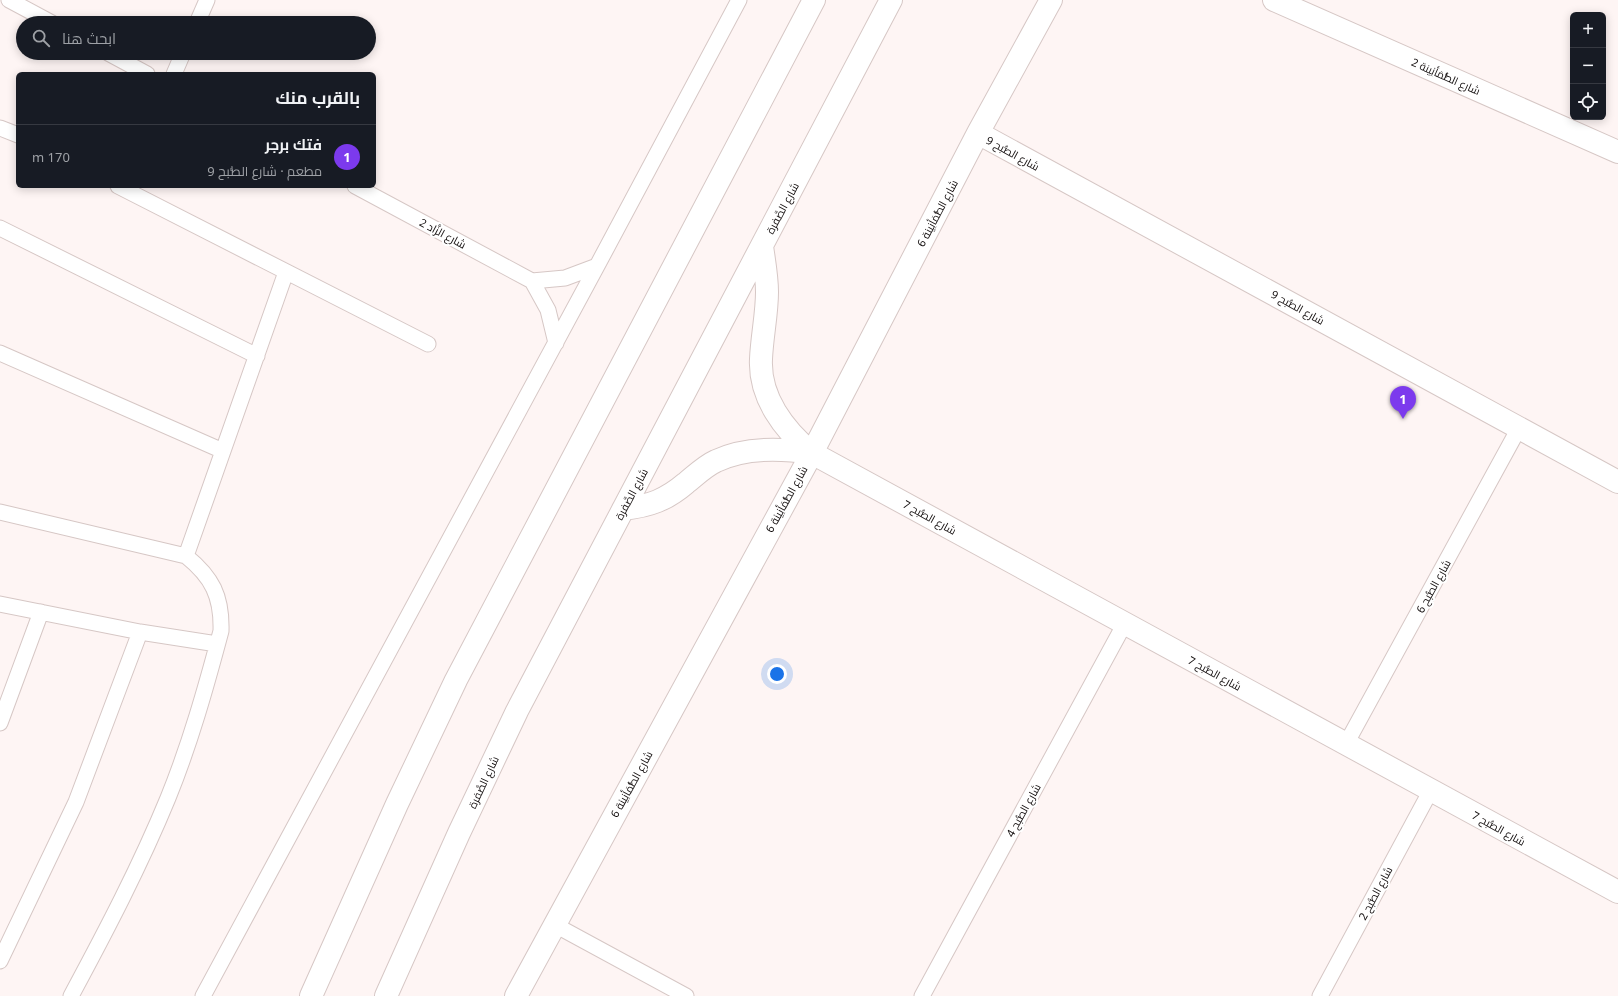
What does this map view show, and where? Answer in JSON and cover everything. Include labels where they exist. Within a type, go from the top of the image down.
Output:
[{"type":"street","points":[[311,996],[394,811],[456,680],[814,0]]},
{"type":"street","name":"شارع الصَّفرة","points":[[386,996],[459,833],[517,711],[891,0]]},
{"type":"street","name":"شارع الطُّمَأنِينة 6","points":[[516,996],[812,453],[978,133],[1051,0]]},
{"type":"street","name":"شارع الطُّمَأنِينة 2","points":[[1274,0],[1618,152]]},
{"type":"street","name":"شارع الصُّبح 9","points":[[978,133],[1618,482]]},
{"type":"street","name":"شارع الصُّبح 7","points":[[762,246],[767,291],[761,361],[763,379],[775,413],[789,432],[812,453],[1618,892]]},
{"type":"street","name":"شارع الصُّبح 7","points":[[623,509],[641,507],[658,502],[673,494],[700,471],[716,461],[734,455],[773,449],[812,453]]},
{"type":"lane","points":[[9,0],[39,16]]},
{"type":"lane","points":[[200,16],[207,0]]},
{"type":"lane","points":[[203,996],[556,343],[739,0]]},
{"type":"lane","points":[[121,60],[143,72]]},
{"type":"lane","points":[[175,72],[180,60]]},
{"type":"lane","points":[[0,128],[16,134]]},
{"type":"lane","points":[[122,188],[428,344]]},
{"type":"lane","name":"شارع الزَّاد 2","points":[[359,188],[532,281]]},
{"type":"lane","points":[[0,228],[257,356]]},
{"type":"lane","points":[[556,343],[548,310],[532,281],[565,278],[597,266]]},
{"type":"lane","points":[[186,556],[286,272]]},
{"type":"lane","points":[[0,354],[223,450]]},
{"type":"lane","name":"شارع الصُّبح 6","points":[[1346,744],[1519,428]]},
{"type":"lane","points":[[0,512],[186,556],[209,578],[215,590],[221,617],[221,631],[199,711],[168,797],[133,875],[98,947],[71,996]]},
{"type":"lane","points":[[0,604],[140,632],[217,644]]},
{"type":"lane","points":[[0,723],[41,612]]},
{"type":"lane","name":"شارع الصُّبح 4","points":[[922,996],[1125,623]]},
{"type":"lane","points":[[0,961],[76,802],[140,632]]},
{"type":"lane","name":"شارع الصُّبح 2","points":[[1320,996],[1431,790]]},
{"type":"lane","points":[[555,925],[686,996]]},
{"type":"place","name":"فتك برجر","points":[[1403,419]]}]
